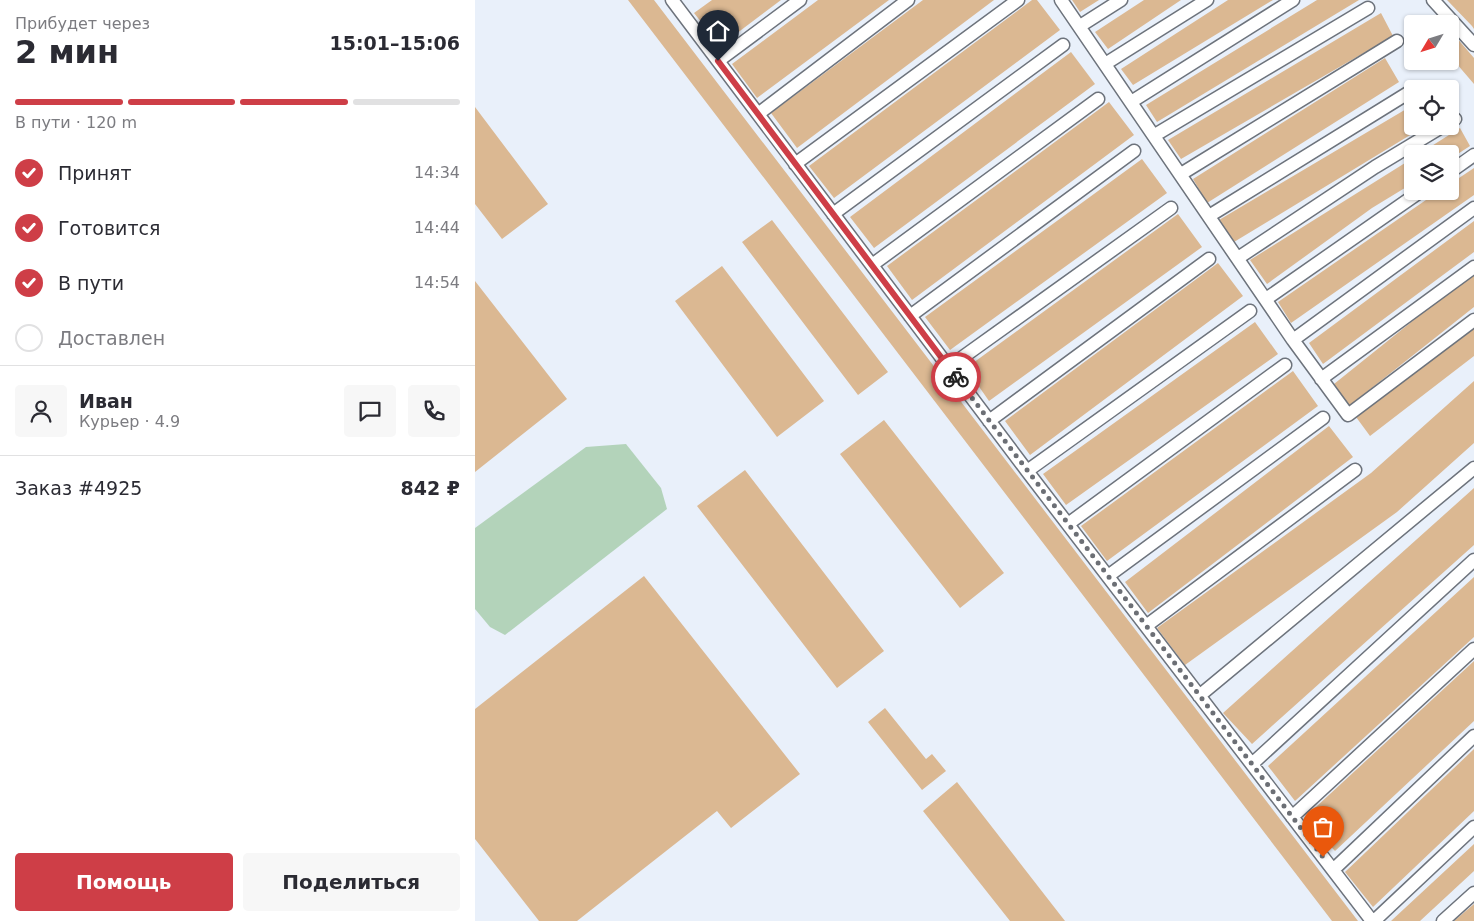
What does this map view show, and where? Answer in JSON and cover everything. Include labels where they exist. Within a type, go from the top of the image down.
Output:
[{"type":"lane","points":[[718,61],[800,0]]},
{"type":"lane","points":[[758,114],[908,0]]},
{"type":"lane","points":[[795,164],[1018,0]]},
{"type":"lane","points":[[1061,0],[1155,135],[1293,340],[1348,415],[1474,320]]},
{"type":"lane","points":[[1080,26],[1121,0]]},
{"type":"lane","points":[[1105,64],[1207,0]]},
{"type":"lane","points":[[1131,102],[1293,0]]},
{"type":"lane","points":[[1433,0],[1474,45]]},
{"type":"lane","points":[[678,2],[718,61],[989,421],[1373,921],[1474,827]]},
{"type":"lane","points":[[1155,135],[1368,8]]},
{"type":"lane","points":[[1181,174],[1397,42]]},
{"type":"lane","points":[[833,214],[1063,46]]},
{"type":"lane","points":[[1209,216],[1404,96]]},
{"type":"lane","points":[[872,265],[1098,99]]},
{"type":"lane","points":[[1238,258],[1359,177],[1428,135]]},
{"type":"lane","points":[[910,316],[1134,151]]},
{"type":"lane","points":[[1459,166],[1474,155]]},
{"type":"lane","points":[[1266,299],[1408,200]]},
{"type":"lane","points":[[949,367],[1171,208]]},
{"type":"lane","points":[[1293,340],[1474,208]]},
{"type":"lane","points":[[989,421],[1209,259]]},
{"type":"lane","points":[[1321,379],[1474,266]]},
{"type":"lane","points":[[1027,471],[1251,311]]},
{"type":"lane","points":[[1068,524],[1285,365]]},
{"type":"lane","points":[[1108,576],[1323,418]]},
{"type":"lane","points":[[1199,696],[1474,468]]},
{"type":"lane","points":[[1146,626],[1355,470]]},
{"type":"lane","points":[[1251,764],[1474,560]]},
{"type":"lane","points":[[1292,817],[1474,649]]},
{"type":"lane","points":[[1333,870],[1474,736]]},
{"type":"lane","points":[[1443,921],[1474,893]]},
{"type":"green space","points":[[626,444],[661,488],[667,509],[505,635],[490,627],[475,609],[475,528],[586,447]]},
{"type":"building","points":[[628,0],[654,0],[1358,921],[1332,921]]},
{"type":"building","points":[[712,0],[781,0],[720,46],[694,13]]},
{"type":"building","points":[[818,0],[889,0],[757,98],[732,64]]},
{"type":"building","points":[[923,0],[994,0],[797,148],[771,113]]},
{"type":"building","points":[[1032,0],[1037,0],[1060,30],[834,198],[809,166]]},
{"type":"building","points":[[1072,0],[1099,0],[1080,12]]},
{"type":"building","points":[[1144,0],[1181,0],[1108,49],[1095,32]]},
{"type":"building","points":[[1228,0],[1273,0],[1133,85],[1121,69]]},
{"type":"building","points":[[1317,0],[1359,0],[1157,122],[1146,105]]},
{"type":"building","points":[[1447,0],[1474,0],[1474,29],[1472,26]]},
{"type":"building","points":[[1381,13],[1393,36],[1181,159],[1168,140]]},
{"type":"building","points":[[1459,40],[1474,58],[1474,84],[1459,66]]},
{"type":"building","points":[[1071,52],[1095,84],[874,248],[850,217]]},
{"type":"building","points":[[1385,58],[1399,82],[1207,203],[1193,179]]},
{"type":"building","points":[[1109,102],[1134,135],[912,300],[887,266]]},
{"type":"building","points":[[475,107],[548,204],[502,239],[475,204]]},
{"type":"building","points":[[1404,110],[1404,135],[1410,135],[1234,242],[1219,220]]},
{"type":"building","points":[[1459,129],[1470,146],[1459,153],[1459,145],[1433,145],[1449,135],[1459,135]]},
{"type":"building","points":[[1142,159],[1167,193],[950,350],[925,317]]},
{"type":"building","points":[[1404,164],[1404,188],[1372,208],[1267,284],[1250,260]]},
{"type":"building","points":[[1474,168],[1474,195],[1291,323],[1278,302],[1426,200],[1459,200],[1459,178]]},
{"type":"building","points":[[1178,214],[1202,247],[989,401],[966,368]]},
{"type":"building","points":[[772,220],[888,372],[858,395],[742,242]]},
{"type":"building","points":[[1474,221],[1474,252],[1323,364],[1309,343]]},
{"type":"building","points":[[1218,263],[1243,296],[1030,455],[1005,421]]},
{"type":"building","points":[[722,266],[824,401],[777,437],[675,301]]},
{"type":"building","points":[[1474,275],[1474,307],[1349,406],[1334,384],[1435,303]]},
{"type":"building","points":[[475,281],[567,399],[475,472]]},
{"type":"building","points":[[1255,322],[1278,354],[1066,505],[1043,474]]},
{"type":"building","points":[[1474,326],[1474,356],[1370,436],[1356,417]]},
{"type":"building","points":[[1293,371],[1318,406],[1107,561],[1081,526]]},
{"type":"building","points":[[1474,381],[1474,443],[1397,512],[1185,665],[1157,628],[1371,473]]},
{"type":"building","points":[[884,420],[1004,573],[960,608],[840,454]]},
{"type":"building","points":[[1329,426],[1353,457],[1148,613],[1125,582]]},
{"type":"building","points":[[745,470],[884,651],[837,688],[697,506]]},
{"type":"building","points":[[1474,488],[1474,545],[1252,744],[1223,713]]},
{"type":"building","points":[[644,576],[800,774],[731,828],[717,811],[577,921],[539,921],[475,839],[475,709]]},
{"type":"building","points":[[1474,577],[1474,637],[1295,801],[1268,766]]},
{"type":"building","points":[[1474,661],[1474,721],[1335,851],[1304,818]]},
{"type":"building","points":[[885,708],[926,759],[932,754],[946,771],[922,790],[868,722]]},
{"type":"building","points":[[1474,749],[1474,811],[1373,907],[1345,872]]},
{"type":"building","points":[[957,782],[1065,921],[1010,921],[923,811]]},
{"type":"building","points":[[1474,844],[1474,871],[1420,921],[1391,921]]},
{"type":"building","points":[[1474,904],[1474,921],[1454,921]]},
{"type":"way so far","points":[[956,377],[1323,857]]},
{"type":"route","points":[[718,61],[956,377]]}]
